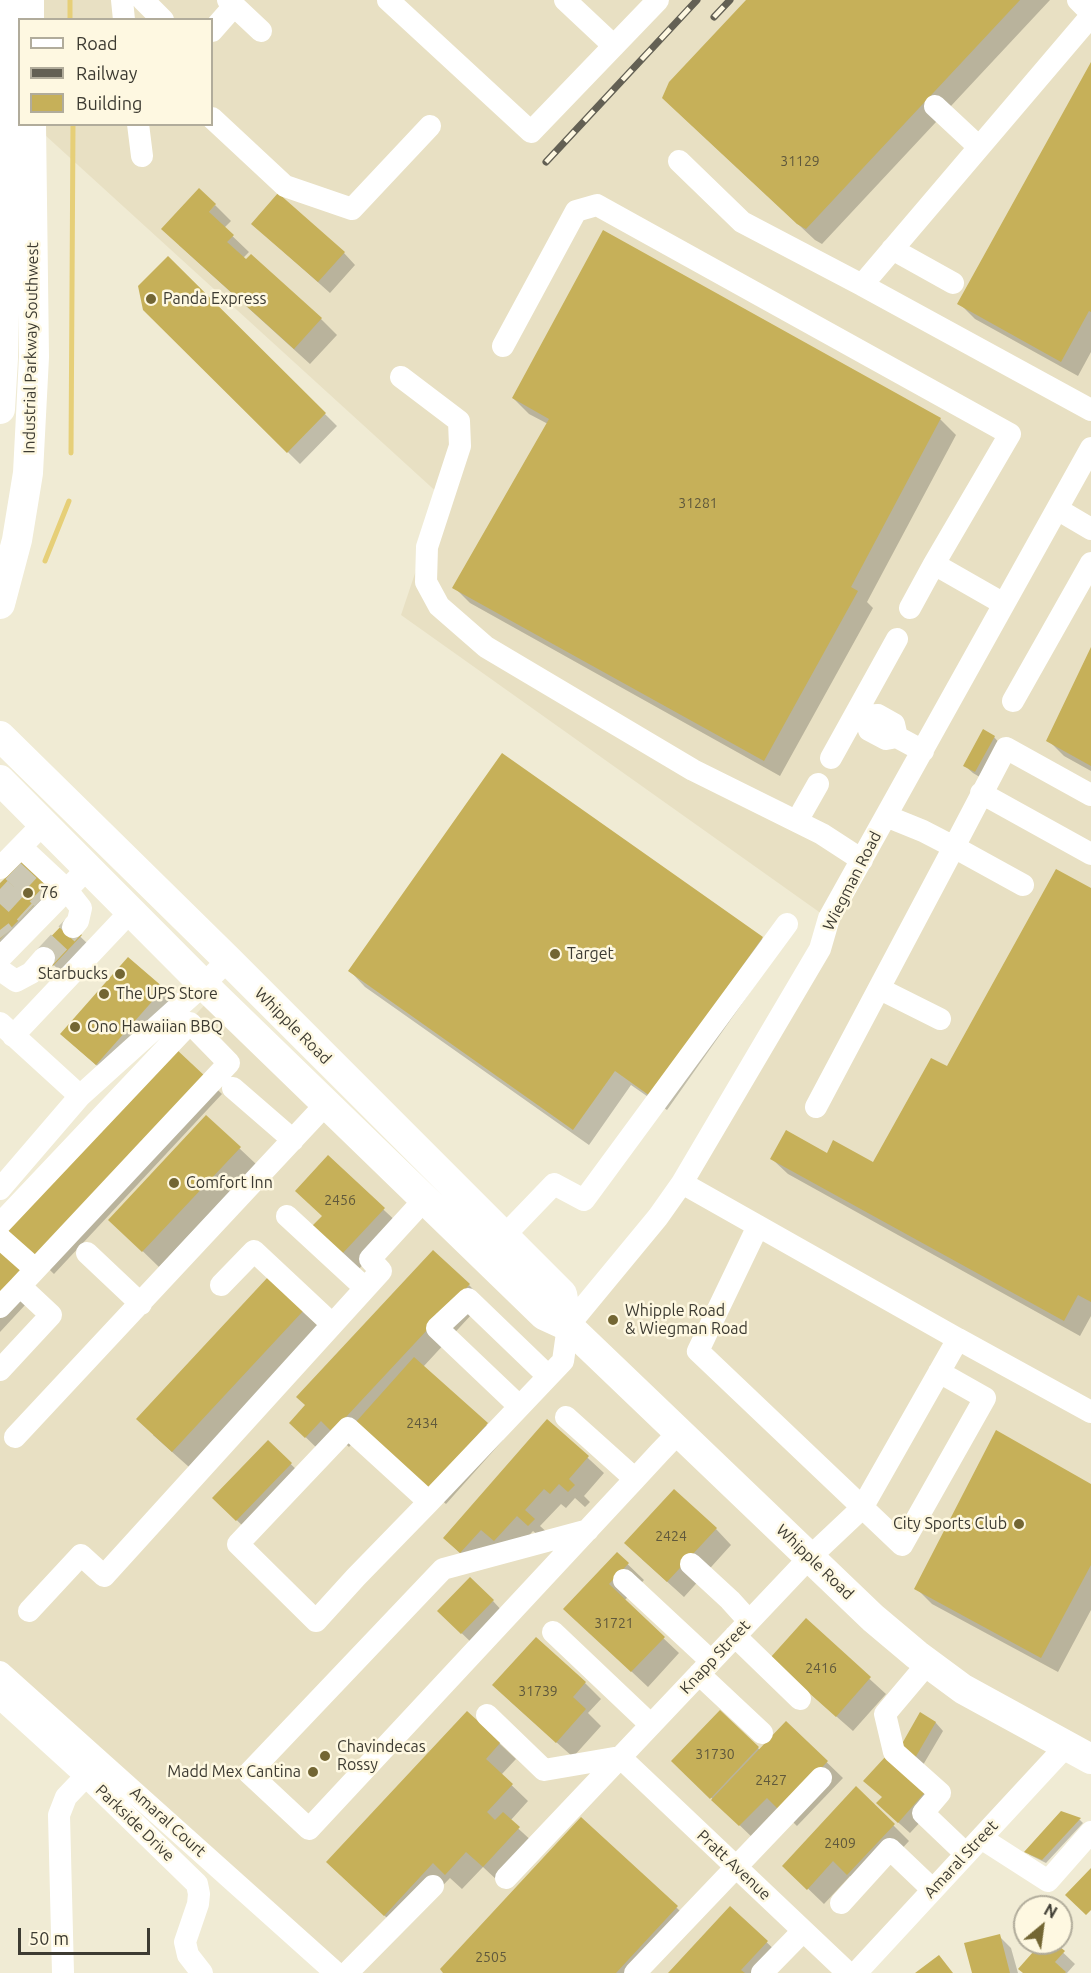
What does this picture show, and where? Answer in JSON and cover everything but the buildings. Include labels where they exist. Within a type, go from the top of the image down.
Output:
[{"type":"main road","name":"Industrial Parkway Southwest","points":[[0,604],[17,540],[28,473],[34,357],[17,144],[2,81],[13,8]]},
{"type":"main road","name":"Industrial Parkway Southwest","points":[[0,409],[2,226],[17,144]]},
{"type":"main road","name":"Whipple Road","points":[[0,736],[562,1294],[568,1326]]},
{"type":"main road","name":"Whipple Road","points":[[0,780],[130,912],[544,1315],[568,1326],[873,1618],[963,1689],[1079,1752]]},
{"type":"street","points":[[122,0],[124,18]]},
{"type":"street","points":[[143,0],[161,18]]},
{"type":"street","points":[[388,0],[531,132],[658,0]]},
{"type":"street","points":[[565,0],[614,46]]},
{"type":"street","points":[[862,285],[1091,14],[1077,0]]},
{"type":"street","points":[[213,30],[231,3],[261,31]]},
{"type":"street","points":[[935,106],[979,147]]},
{"type":"street","points":[[213,119],[285,186],[352,209],[430,126]]},
{"type":"street","points":[[138,126],[142,156]]},
{"type":"street","points":[[680,161],[742,222],[1091,410]]},
{"type":"street","points":[[503,346],[576,211],[597,205],[1010,434],[910,608]]},
{"type":"street","points":[[892,249],[952,283]]},
{"type":"street","points":[[1,358],[34,357]]},
{"type":"street","points":[[401,377],[459,421],[460,446],[427,547],[426,582],[439,606],[486,647],[693,770],[822,834],[862,860]]},
{"type":"street","name":"Wiegman Road","points":[[568,1326],[658,1217],[682,1183],[820,949],[829,918],[1057,510],[1085,472],[1091,448]]},
{"type":"street","points":[[1057,510],[1091,529]]},
{"type":"street","points":[[1013,701],[1091,563]]},
{"type":"street","points":[[934,564],[1004,603]]},
{"type":"street","points":[[831,758],[861,713],[897,639]]},
{"type":"street","points":[[861,713],[878,715],[894,724],[897,737],[923,750]]},
{"type":"street","points":[[816,1107],[1006,748],[1091,795]]},
{"type":"street","points":[[796,821],[818,784]]},
{"type":"street","points":[[981,793],[1091,854]]},
{"type":"street","points":[[886,816],[923,831],[1023,885]]},
{"type":"street","points":[[6,868],[21,846],[43,824]]},
{"type":"street","points":[[21,846],[66,889],[81,908],[78,921],[73,927]]},
{"type":"street","points":[[6,946],[38,910],[66,889],[88,868]]},
{"type":"street","points":[[80,1096],[7,1030],[130,912]]},
{"type":"street","points":[[504,1236],[554,1184],[584,1200],[787,924]]},
{"type":"street","points":[[0,970],[16,981],[31,973],[44,958]]},
{"type":"street","points":[[0,1189],[80,1096],[228,960]]},
{"type":"street","points":[[880,989],[939,1019]]},
{"type":"street","points":[[206,1039],[233,1012]]},
{"type":"street","points":[[0,1224],[190,1023],[229,1063],[0,1307]]},
{"type":"street","points":[[233,1088],[292,1140]]},
{"type":"street","points":[[15,1437],[326,1104]]},
{"type":"street","points":[[682,1183],[1091,1412]]},
{"type":"street","points":[[29,1611],[81,1555],[104,1576],[381,1270],[370,1259],[425,1199]]},
{"type":"street","points":[[287,1216],[365,1288]]},
{"type":"street","points":[[758,1226],[698,1351],[902,1545],[985,1398],[939,1372]]},
{"type":"street","points":[[0,1238],[35,1269]]},
{"type":"street","points":[[221,1285],[254,1251],[332,1324]]},
{"type":"street","points":[[87,1253],[141,1304]]},
{"type":"street","points":[[0,1370],[51,1315],[20,1286]]},
{"type":"street","points":[[519,1406],[437,1328],[468,1299],[548,1376]]},
{"type":"street","points":[[429,1502],[348,1428],[238,1544],[316,1621],[563,1361],[568,1326]]},
{"type":"street","name":"Knapp Street","points":[[506,1878],[810,1557],[862,1508],[958,1339]]},
{"type":"street","points":[[566,1417],[635,1479]]},
{"type":"street","points":[[588,1530],[443,1569],[249,1773],[309,1829],[680,1432]]},
{"type":"street","points":[[692,1564],[730,1600],[742,1628],[800,1699]]},
{"type":"street","points":[[624,1580],[705,1667],[762,1733]]},
{"type":"street","points":[[554,1632],[651,1725]]},
{"type":"street","points":[[928,1663],[885,1714],[894,1752],[940,1793],[923,1813],[973,1846],[1048,1881],[1091,1832]]},
{"type":"street","name":"Amaral Court","points":[[0,1672],[336,1973]]},
{"type":"street","name":"Parkside Drive","points":[[0,1698],[86,1776],[197,1884],[198,1904],[185,1942],[188,1955],[197,1971]]},
{"type":"street","points":[[487,1715],[544,1770],[620,1757]]},
{"type":"street","name":"Amaral Street","points":[[856,1973],[973,1846],[1079,1752]]},
{"type":"street","name":"Pratt Avenue","points":[[620,1757],[848,1973]]},
{"type":"street","points":[[63,1973],[59,1815],[66,1797],[86,1776]]},
{"type":"street","points":[[635,1973],[821,1778]]},
{"type":"street","points":[[841,1903],[890,1849],[933,1890]]},
{"type":"street","points":[[347,1973],[434,1886]]},
{"type":"street","points":[[762,1973],[803,1931]]},
{"type":"shaded area","points":[[29,0],[1091,0],[1091,1759],[1066,1746],[856,1973],[336,1973],[0,1672],[0,1222],[214,995],[568,1326],[658,1217],[829,919],[401,615],[441,496],[35,126],[213,126],[213,18],[29,18]]},
{"type":"waterway","points":[[70,0],[70,18]]},
{"type":"waterway","points":[[71,453],[73,126]]},
{"type":"waterway","points":[[45,561],[69,501]]},
{"type":"tunnel","points":[[13,871],[42,898]]},
{"type":"tunnel","points":[[0,889],[26,913]]},
{"type":"tunnel","points":[[44,958],[73,927]]},
{"type":"tunnel","points":[[0,930],[4,935]]},
{"type":"railway","points":[[546,162],[697,0]]},
{"type":"railway","points":[[714,17],[730,0]]},
{"type":"place","name":"Panda Express","points":[[151,299]]},
{"type":"place","name":"76","points":[[28,893]]},
{"type":"place","name":"Target","points":[[555,954]]},
{"type":"place","name":"Starbucks","points":[[120,974]]},
{"type":"place","name":"The UPS Store","points":[[104,994]]},
{"type":"place","name":"Ono Hawaiian BBQ","points":[[75,1027]]},
{"type":"place","name":"Comfort Inn","points":[[174,1183]]},
{"type":"place","name":"Whipple Road & Wiegman Road","points":[[613,1320]]},
{"type":"place","name":"City Sports Club","points":[[1019,1524]]},
{"type":"place","name":"Chavindecas Rossy","points":[[325,1756]]},
{"type":"place","name":"Madd Mex Cantina","points":[[313,1772]]}]
